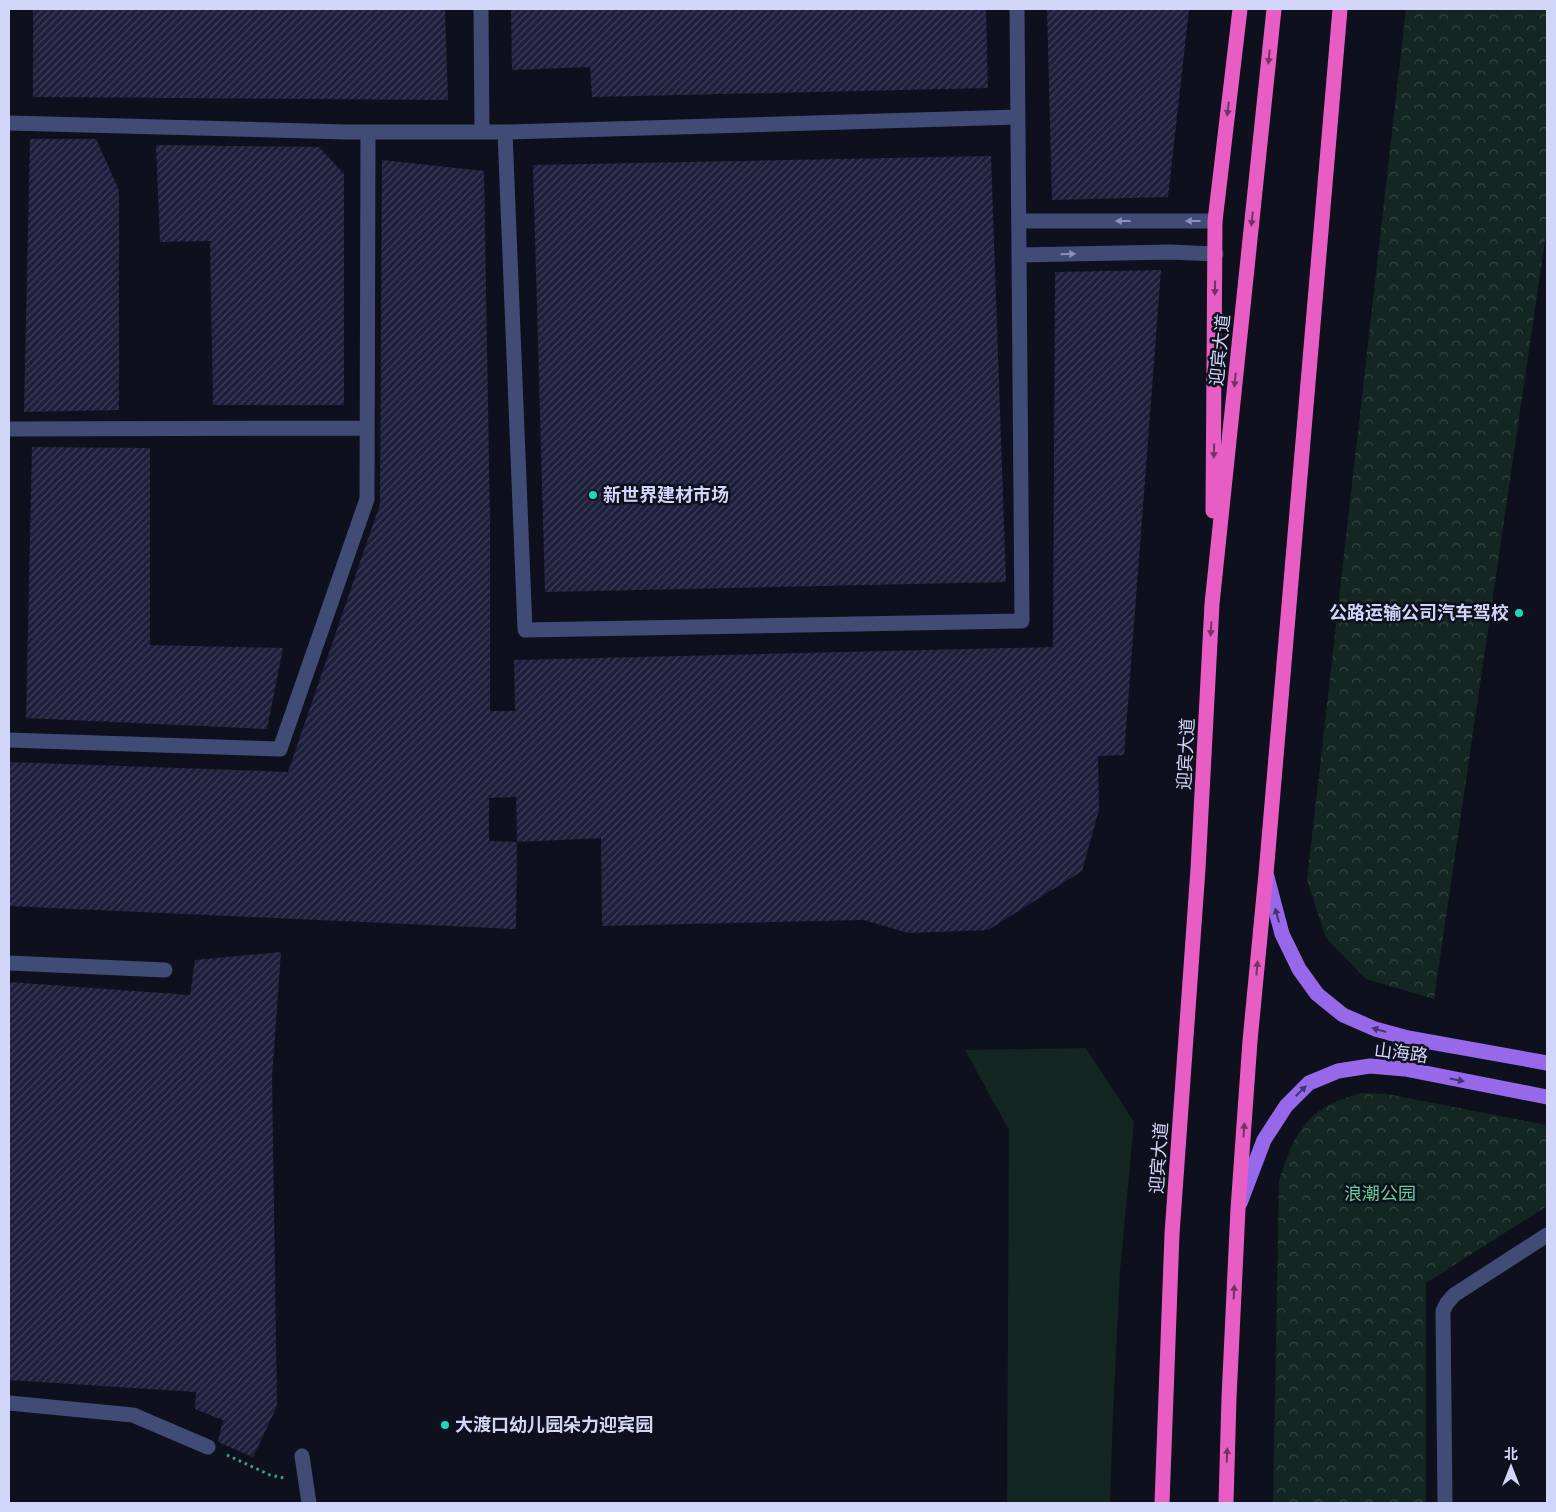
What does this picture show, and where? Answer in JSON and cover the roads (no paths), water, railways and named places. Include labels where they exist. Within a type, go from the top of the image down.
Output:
[{"type":"highway","points":[[1212,604],[1215,221],[1240,9]]},
{"type":"highway","name":"迎宾大道","points":[[1162,1503],[1172,1234],[1198,869],[1212,604],[1274,9]]},
{"type":"highway","points":[[1226,1503],[1238,1209],[1250,1041],[1340,9]]},
{"type":"main road","name":"山海路","points":[[1266,874],[1282,934],[1298,969],[1317,994],[1343,1016],[1374,1029],[1408,1038],[1547,1063]]},
{"type":"main road","name":"山海路","points":[[1238,1209],[1264,1140],[1286,1106],[1309,1083],[1338,1071],[1370,1066],[1405,1070],[1547,1097]]},
{"type":"street","points":[[481,9],[482,132]]},
{"type":"street","points":[[505,132],[525,630],[1022,621],[1017,9]]},
{"type":"street","points":[[9,123],[368,132],[505,132],[1018,117]]},
{"type":"street","points":[[9,740],[280,750],[367,499],[368,132]]},
{"type":"street","points":[[1019,221],[1215,221]]},
{"type":"street","points":[[1019,255],[1170,252],[1216,254]]},
{"type":"street","points":[[9,429],[367,428]]},
{"type":"street","points":[[9,963],[165,970]]},
{"type":"street","points":[[1444,1503],[1443,1311],[1454,1295],[1547,1235]]},
{"type":"street","points":[[9,1404],[133,1415],[208,1447]]},
{"type":"street","points":[[302,1456],[309,1503]]},
{"type":"place","name":"新世界建材市场","points":[[593,495]]},
{"type":"place","name":"公路运输公司汽车驾校","points":[[1519,613]]},
{"type":"place","name":"大渡口幼儿园朵力迎宾园","points":[[445,1425]]},
{"type":"park label","name":"浪潮公园","points":[[1380,1194]]}]
